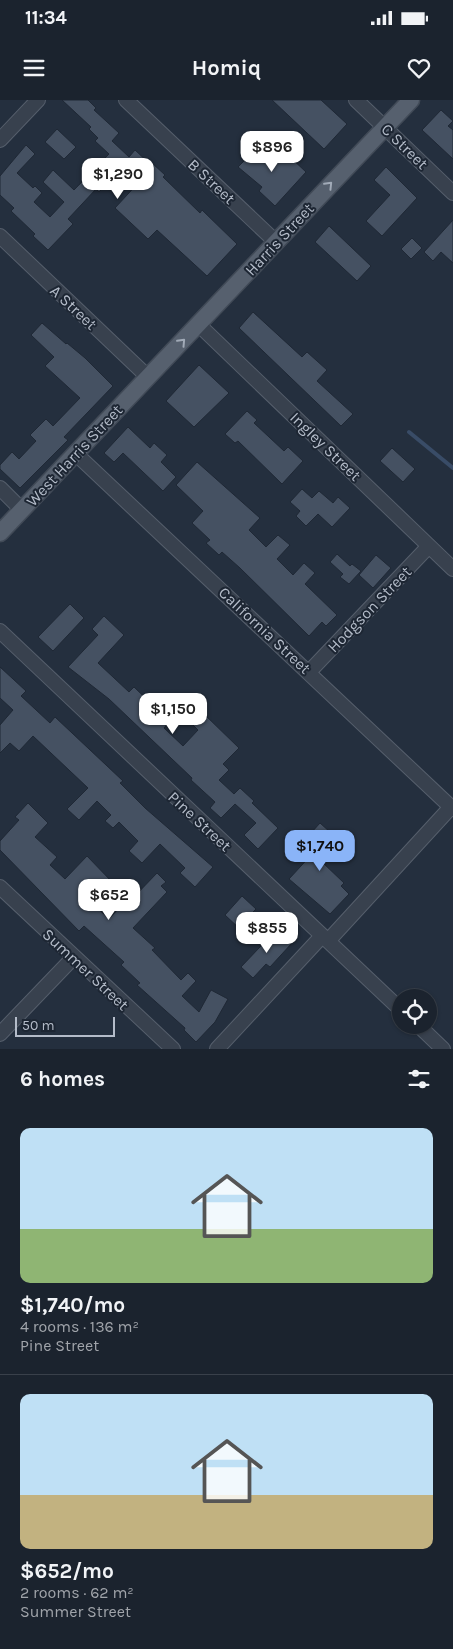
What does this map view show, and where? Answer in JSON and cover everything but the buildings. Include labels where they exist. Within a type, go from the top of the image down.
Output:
[{"type":"main road","name":"Harris Street","points":[[148,377],[410,100]]},
{"type":"main road","name":"West Harris Street","points":[[0,533],[148,377]]},
{"type":"street","points":[[0,140],[38,100]]},
{"type":"street","name":"B Street","points":[[126,100],[276,242]]},
{"type":"street","name":"C Street","points":[[356,100],[453,193]]},
{"type":"street","name":"A Street","points":[[0,236],[148,377]]},
{"type":"street","name":"Ingley Street","points":[[198,324],[453,568]]},
{"type":"street","name":"California Street","points":[[75,453],[452,808]]},
{"type":"street","points":[[0,488],[22,510]]},
{"type":"street","name":"Hodgson Street","points":[[309,672],[429,546]]},
{"type":"street","name":"Pine Street","points":[[0,631],[392,1002]]},
{"type":"street","points":[[217,1049],[452,808]]},
{"type":"street","name":"Summer Street","points":[[0,887],[173,1049]]},
{"type":"street","points":[[0,1034],[74,958]]},
{"type":"street","points":[[427,1034],[443,1049]]},
{"type":"waterway","points":[[409,432],[453,468]]}]
